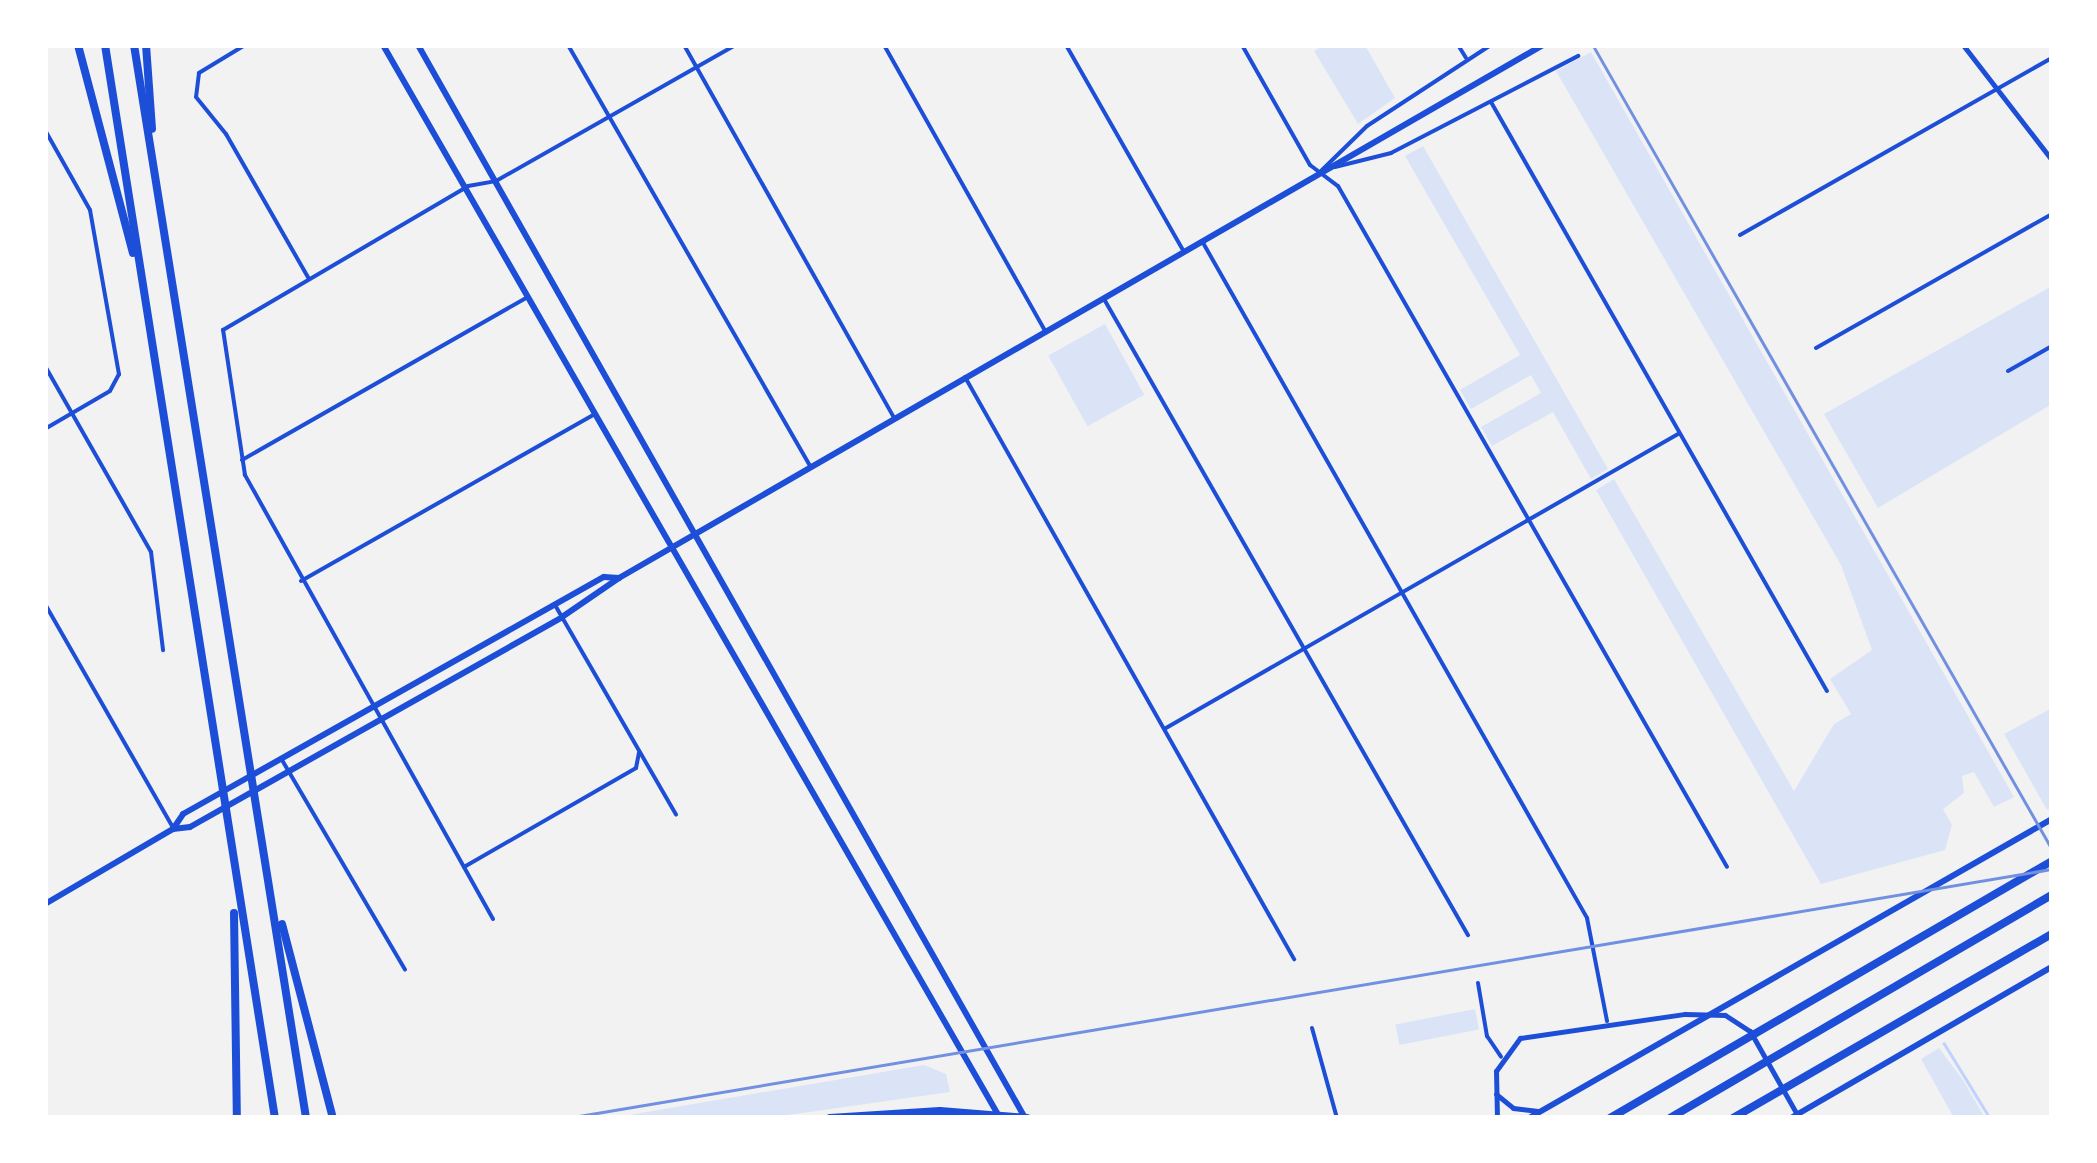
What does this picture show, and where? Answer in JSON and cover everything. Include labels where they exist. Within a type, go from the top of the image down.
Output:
[{"type":"highway","points":[[78,45],[144,292]]},
{"type":"highway","points":[[104,45],[228,850],[275,1118]]},
{"type":"highway","points":[[134,45],[249,737],[306,1118]]},
{"type":"highway","points":[[146,45],[156,174]]},
{"type":"highway","points":[[264,835],[333,1118]]},
{"type":"highway","points":[[1610,1118],[2052,861]]},
{"type":"highway","points":[[232,874],[235,1118]]},
{"type":"highway","points":[[1670,1118],[2052,895]]},
{"type":"highway","points":[[1734,1118],[2052,934]]},
{"type":"highway","points":[[830,1118],[940,1111],[1026,1118]]},
{"type":"main road","points":[[384,45],[1000,1118]]},
{"type":"main road","points":[[418,45],[1026,1118]]},
{"type":"main road","points":[[173,829],[190,828],[562,618],[619,578],[1543,45]]},
{"type":"main road","points":[[45,904],[173,829],[183,814],[604,577],[619,578]]},
{"type":"main road","points":[[1529,1118],[2052,820]]},
{"type":"main road","points":[[1795,1118],[2052,967]]},
{"type":"street","points":[[244,45],[198,74],[197,99],[226,134],[308,277]]},
{"type":"street","points":[[568,45],[810,468]]},
{"type":"street","points":[[684,45],[894,418]]},
{"type":"street","points":[[493,919],[301,581],[242,460],[222,330],[468,186],[496,181],[735,45]]},
{"type":"street","points":[[884,45],[1045,332]]},
{"type":"street","points":[[1066,45],[1184,252]]},
{"type":"street","points":[[1242,45],[1310,165],[1338,186],[1727,867]]},
{"type":"street","points":[[1458,45],[1467,60]]},
{"type":"street","points":[[1321,171],[1367,126],[1490,45]]},
{"type":"street","points":[[1963,45],[2052,160]]},
{"type":"street","points":[[1321,171],[1391,154],[1578,56]]},
{"type":"street","points":[[1740,235],[2052,58]]},
{"type":"street","points":[[1490,102],[1827,691]]},
{"type":"street","points":[[45,130],[90,210],[119,374],[113,388],[45,429]]},
{"type":"street","points":[[1816,348],[2052,214]]},
{"type":"street","points":[[1202,241],[1586,918],[1607,1020]]},
{"type":"street","points":[[242,460],[526,298]]},
{"type":"street","points":[[1104,298],[1468,935]]},
{"type":"street","points":[[2008,371],[2052,346]]},
{"type":"street","points":[[45,366],[151,552],[163,650]]},
{"type":"street","points":[[965,377],[1294,959]]},
{"type":"street","points":[[301,581],[593,415]]},
{"type":"street","points":[[1166,728],[1530,522],[1679,432]]},
{"type":"street","points":[[45,604],[173,829]]},
{"type":"street","points":[[555,605],[676,815]]},
{"type":"street","points":[[464,866],[636,768],[638,749]]},
{"type":"street","points":[[282,760],[405,970]]},
{"type":"street","points":[[1478,983],[1487,1036],[1502,1057]]},
{"type":"street","points":[[1497,1118],[1502,1057],[1520,1038],[1607,1020],[1725,1015],[1750,1031],[1795,1118]]},
{"type":"street","points":[[1312,1028],[1337,1118]]},
{"type":"street","points":[[1496,1094],[1513,1108],[1541,1111]]},
{"type":"shaded area","points":[[1324,45],[1365,45],[1395,98],[1358,124],[1314,51]]},
{"type":"shaded area","points":[[1591,52],[2014,797],[1994,807],[1974,772],[1962,776],[1964,793],[1943,809],[1952,825],[1945,850],[1821,884],[1596,490],[1614,479],[1794,791],[1834,724],[1851,714],[1830,679],[1872,650],[1841,565],[1556,71]]},
{"type":"shaded area","points":[[1423,146],[1608,469],[1591,479],[1553,412],[1492,446],[1481,427],[1541,393],[1531,375],[1471,409],[1460,390],[1520,355],[1405,156]]},
{"type":"shaded area","points":[[2052,286],[2052,404],[1878,508],[1824,414]]},
{"type":"shaded area","points":[[1105,324],[1144,395],[1087,426],[1048,356]]},
{"type":"shaded area","points":[[2052,708],[2052,807],[2047,810],[2004,734]]},
{"type":"shaded area","points":[[1475,1009],[1479,1030],[1399,1045],[1395,1024]]},
{"type":"shaded area","points":[[1939,1048],[1985,1118],[1954,1118],[1921,1059]]},
{"type":"shaded area","points":[[924,1065],[946,1074],[950,1092],[767,1118],[611,1118]]},
{"type":"waterway","points":[[1944,1043],[1990,1118]]},
{"type":"railway","points":[[1593,45],[2052,849]]},
{"type":"railway","points":[[567,1118],[2052,869]]}]
